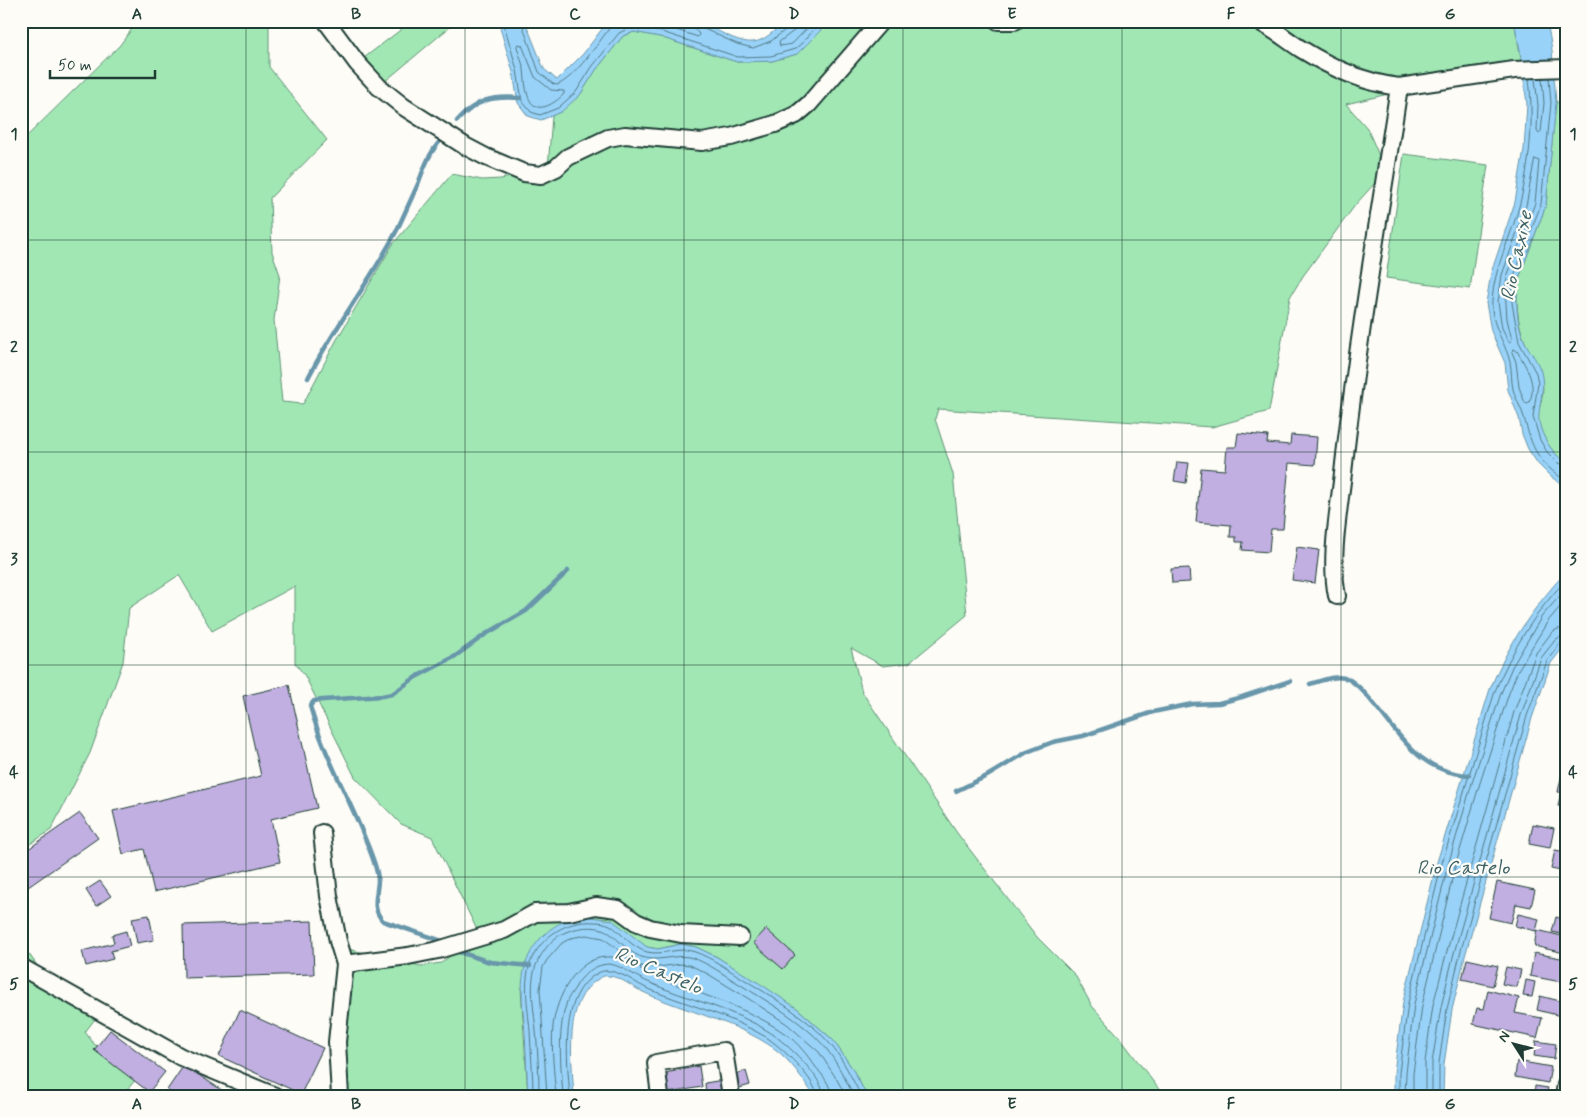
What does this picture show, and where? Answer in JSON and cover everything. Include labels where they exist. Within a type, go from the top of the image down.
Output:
[{"type":"street","points":[[326,21],[357,63],[379,87],[404,106],[465,146],[486,157],[524,173],[541,175],[556,168],[568,157],[584,148],[608,138],[624,135],[702,142],[731,137],[775,124],[796,115],[809,104],[881,21]]},
{"type":"street","points":[[998,21],[1015,21]]},
{"type":"street","points":[[1258,21],[1324,63],[1381,85],[1399,87],[1514,70],[1562,68]]},
{"type":"street","points":[[1337,596],[1334,584],[1335,547],[1348,424],[1399,87]]},
{"type":"street","points":[[322,833],[329,896],[338,941],[345,964],[337,1042],[340,1096]]},
{"type":"street","points":[[345,964],[438,950],[504,930],[535,913],[569,912],[596,906],[608,906],[618,909],[636,922],[650,928],[681,934],[740,937]]},
{"type":"street","points":[[21,967],[181,1057],[275,1096]]},
{"type":"street","points":[[660,1096],[656,1063],[724,1052],[731,1096]]},
{"type":"street","points":[[1564,1096],[1566,1085]]},
{"type":"green space","points":[[140,21],[269,21],[269,67],[327,140],[270,198],[272,252],[280,275],[274,320],[282,402],[303,404],[336,341],[393,244],[452,174],[482,180],[515,176],[547,181],[552,116],[580,95],[596,70],[623,36],[634,32],[660,37],[737,62],[772,61],[797,54],[828,21],[951,21],[982,27],[1061,21],[1514,21],[1522,64],[1510,65],[1346,104],[1367,128],[1381,160],[1375,183],[1356,204],[1303,276],[1290,297],[1269,411],[1212,427],[938,409],[935,419],[953,474],[967,615],[909,663],[883,666],[851,648],[862,692],[957,833],[1037,937],[1075,975],[1092,1006],[1117,1034],[1164,1096],[867,1096],[852,1068],[833,1040],[798,1009],[717,957],[696,947],[681,944],[658,949],[647,947],[629,935],[521,988],[528,1096],[341,1096],[348,949],[421,966],[441,963],[479,934],[432,837],[401,824],[355,777],[305,676],[295,663],[295,586],[212,631],[179,575],[129,608],[123,662],[90,753],[51,830],[21,850],[21,142],[120,45]]},
{"type":"green space","points":[[412,21],[457,21],[383,83],[360,61]]},
{"type":"green space","points":[[1556,101],[1566,108],[1566,462],[1551,448],[1540,427],[1538,414],[1543,384],[1522,334],[1517,302],[1519,278],[1546,205]]},
{"type":"green space","points":[[1404,154],[1488,165],[1470,289],[1386,278]]},
{"type":"green space","points":[[21,947],[26,950],[44,975],[105,1006],[85,1032],[94,1044],[141,1073],[122,1096],[21,1096]]},
{"type":"water","points":[[498,21],[525,21],[544,69],[557,80],[583,54],[608,21],[696,21],[732,38],[753,42],[763,39],[789,21],[828,21],[797,54],[772,61],[737,62],[660,37],[634,32],[623,36],[596,70],[580,95],[561,112],[541,120],[528,116],[518,103],[513,72]]},
{"type":"water","name":"Rio Caxixe","points":[[1514,21],[1547,21],[1552,50],[1556,103],[1546,205],[1519,278],[1517,302],[1518,319],[1522,335],[1538,364],[1542,377],[1539,414],[1540,427],[1551,448],[1566,462],[1566,487],[1551,477],[1538,464],[1528,449],[1508,390],[1505,363],[1491,331],[1486,303],[1491,273],[1515,202],[1524,149],[1527,104]]},
{"type":"water","name":"Rio Castelo","points":[[1566,572],[1566,644],[1551,663],[1532,718],[1465,956],[1452,1010],[1444,1064],[1443,1096],[1394,1096],[1394,1073],[1403,1002],[1437,862],[1490,689],[1522,627]]},
{"type":"water","name":"Rio Castelo","points":[[585,916],[612,920],[647,947],[658,949],[681,944],[696,947],[717,957],[759,983],[798,1009],[833,1040],[852,1068],[867,1096],[814,1096],[786,1059],[760,1039],[727,1024],[659,999],[618,978],[603,976],[587,989],[579,1002],[574,1016],[571,1049],[574,1096],[528,1096],[522,995],[522,983],[527,961],[539,940],[555,926],[565,921]]},
{"type":"building","points":[[1238,433],[1268,436],[1267,443],[1290,445],[1291,435],[1317,437],[1315,465],[1289,463],[1283,529],[1271,529],[1269,552],[1242,550],[1243,542],[1236,542],[1236,537],[1230,537],[1231,525],[1196,522],[1201,468],[1225,470],[1227,447],[1236,447]]},
{"type":"building","points":[[1177,462],[1189,463],[1186,483],[1174,481]]},
{"type":"building","points":[[1297,547],[1319,550],[1315,583],[1292,580]]},
{"type":"building","points":[[1189,568],[1190,582],[1172,583],[1171,569]]},
{"type":"building","points":[[289,685],[317,808],[271,819],[280,862],[154,892],[144,849],[123,854],[113,811],[261,776],[243,696]]},
{"type":"building","points":[[1562,773],[1566,774],[1566,793],[1558,792]]},
{"type":"building","points":[[1560,796],[1566,797],[1566,808],[1558,806]]},
{"type":"building","points":[[80,813],[98,838],[21,892],[21,854]]},
{"type":"building","points":[[1533,824],[1554,828],[1550,848],[1529,844]]},
{"type":"building","points":[[1555,850],[1566,852],[1566,872],[1551,869]]},
{"type":"building","points":[[1563,874],[1566,875],[1566,888],[1560,886]]},
{"type":"building","points":[[100,881],[111,896],[96,906],[86,890]]},
{"type":"building","points":[[1497,882],[1535,890],[1531,907],[1516,904],[1511,923],[1489,918]]},
{"type":"building","points":[[1518,914],[1539,919],[1536,931],[1515,926]]},
{"type":"building","points":[[149,915],[154,940],[137,943],[132,918]]},
{"type":"building","points":[[1556,917],[1566,920],[1566,935],[1552,932]]},
{"type":"building","points":[[312,921],[314,974],[184,978],[183,925]]},
{"type":"building","points":[[766,929],[795,955],[783,969],[753,943]]},
{"type":"building","points":[[1537,930],[1566,937],[1564,953],[1534,946]]},
{"type":"building","points":[[126,931],[130,946],[111,951],[113,959],[86,966],[82,951],[114,943],[112,935]]},
{"type":"building","points":[[1534,953],[1566,959],[1561,982],[1530,976]]},
{"type":"building","points":[[1467,959],[1498,966],[1493,986],[1462,979]]},
{"type":"building","points":[[1506,967],[1521,970],[1517,987],[1502,984]]},
{"type":"building","points":[[1526,980],[1535,982],[1532,997],[1523,996]]},
{"type":"building","points":[[1488,990],[1519,998],[1515,1013],[1542,1018],[1537,1038],[1473,1024],[1477,1008],[1484,1009]]},
{"type":"building","points":[[1540,996],[1564,1002],[1561,1016],[1537,1010]]},
{"type":"building","points":[[240,1010],[323,1048],[301,1094],[219,1056]]},
{"type":"building","points":[[110,1030],[165,1072],[149,1092],[94,1050]]},
{"type":"building","points":[[1536,1041],[1556,1044],[1554,1059],[1534,1056]]},
{"type":"building","points":[[1517,1061],[1551,1067],[1548,1083],[1515,1077]]},
{"type":"building","points":[[184,1065],[229,1096],[176,1096],[167,1090]]},
{"type":"building","points":[[699,1066],[702,1087],[668,1093],[665,1073]]},
{"type":"building","points":[[746,1071],[750,1085],[736,1089],[732,1075]]},
{"type":"building","points":[[723,1080],[725,1096],[706,1096],[705,1083]]},
{"type":"building","points":[[1535,1086],[1548,1088],[1546,1096],[1534,1096]]},
{"type":"waterway","points":[[457,121],[471,108],[486,100],[520,98]]},
{"type":"waterway","points":[[308,378],[387,249],[427,161],[441,140]]},
{"type":"waterway","points":[[442,941],[383,921],[379,916],[376,907],[378,879],[374,862],[359,823],[324,746],[310,706],[314,701],[392,694],[416,677],[454,657],[486,634],[526,611],[568,571]]},
{"type":"waterway","points":[[1310,684],[1339,677],[1348,679],[1362,690],[1403,740],[1424,760],[1437,767],[1469,775]]},
{"type":"waterway","points":[[956,791],[987,776],[1027,752],[1053,742],[1083,736],[1153,712],[1192,704],[1219,703],[1290,681]]},
{"type":"waterway","points":[[456,951],[490,962],[530,966]]}]
